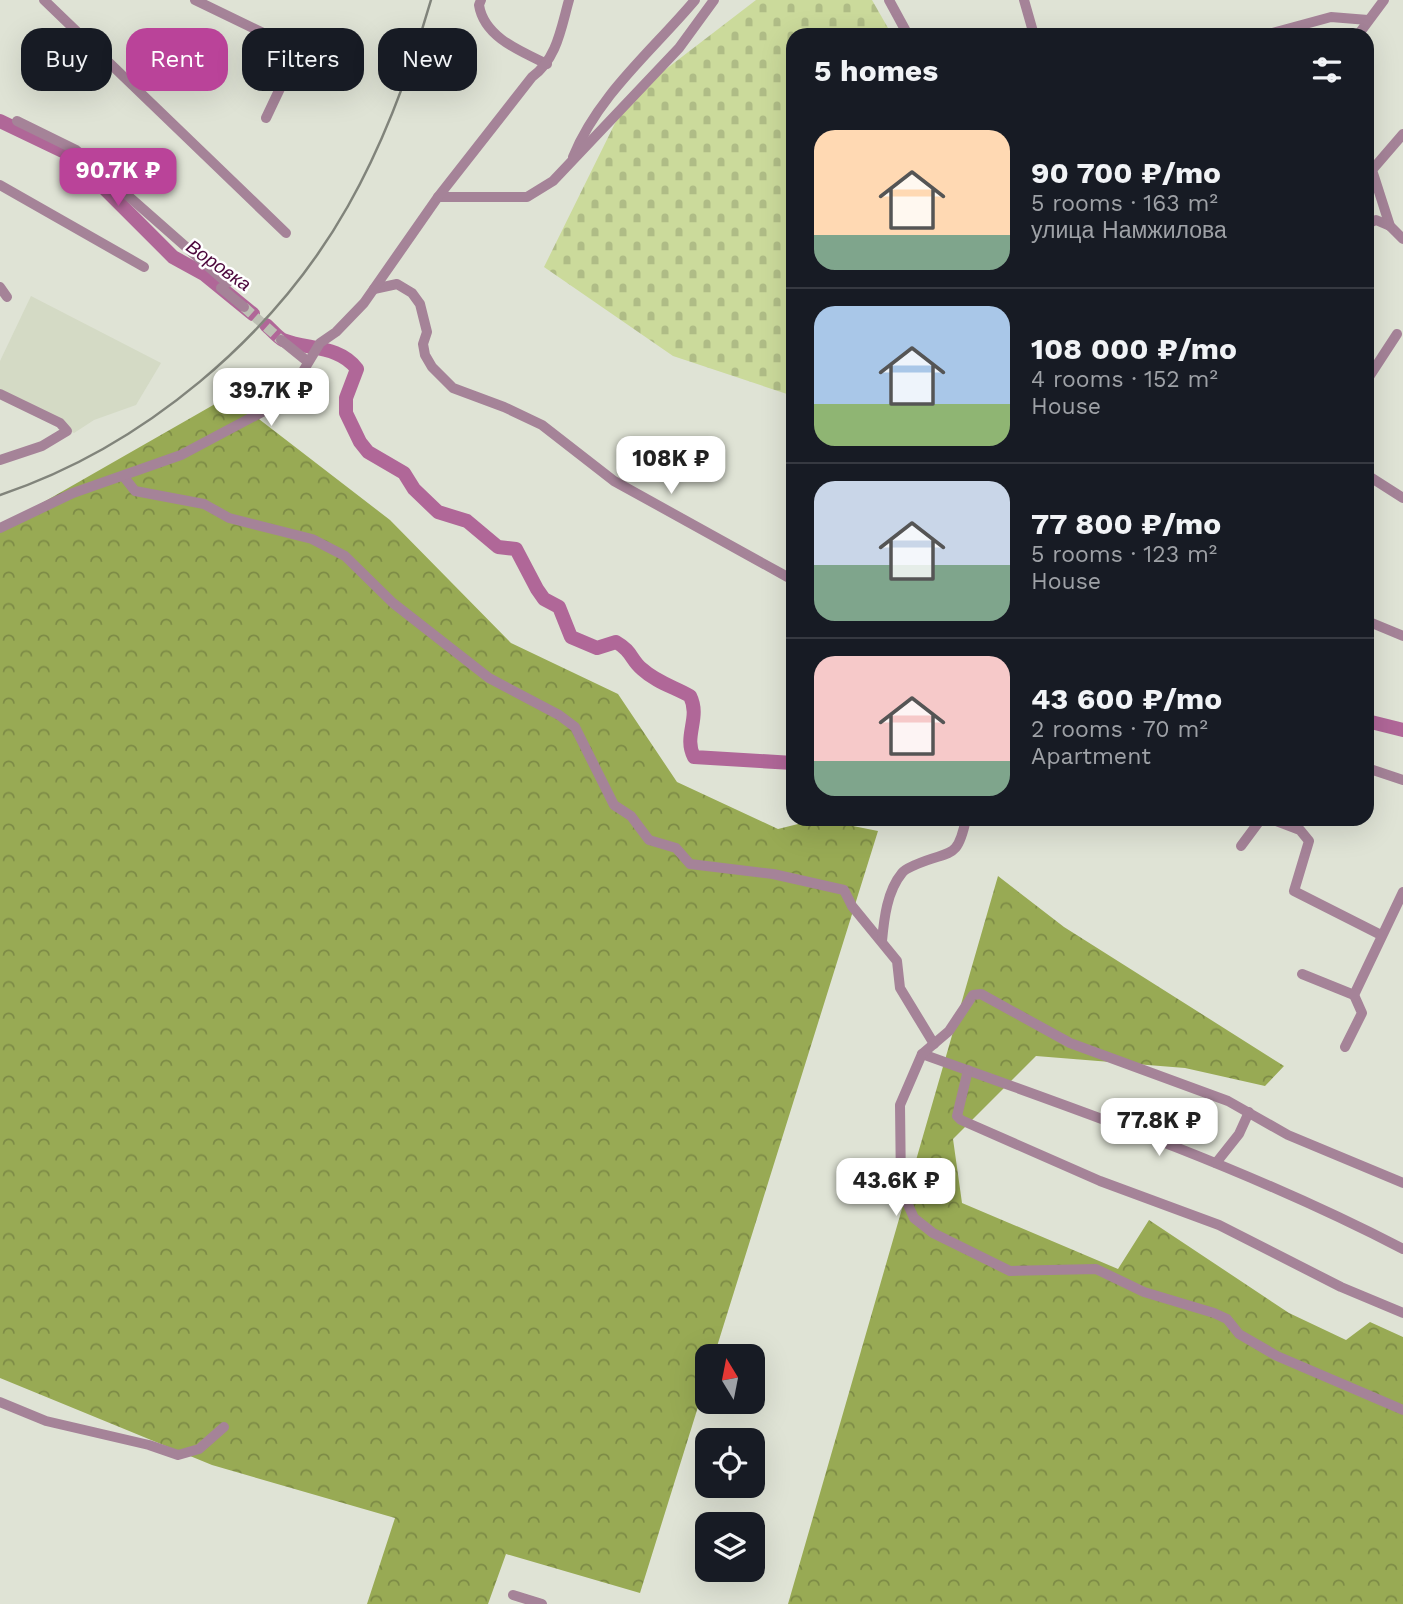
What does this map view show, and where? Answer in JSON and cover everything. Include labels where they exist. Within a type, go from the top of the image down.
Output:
[{"type":"street","points":[[195,0],[284,43],[293,61],[266,118]]},
{"type":"street","points":[[481,0],[479,5],[483,22],[521,51],[547,64]]},
{"type":"street","points":[[0,528],[73,493],[124,477],[181,454],[263,414],[286,395],[320,343],[336,332],[374,289],[438,197],[532,77],[547,64],[556,46],[569,0]]},
{"type":"street","points":[[571,163],[578,146],[616,89],[661,34],[695,0]]},
{"type":"street","points":[[438,197],[527,197],[553,181],[679,48],[714,0]]},
{"type":"street","points":[[888,0],[904,28]]},
{"type":"street","points":[[1024,0],[1032,28]]},
{"type":"street","points":[[1363,28],[1384,0]]},
{"type":"street","points":[[47,1],[286,233]]},
{"type":"street","points":[[1291,28],[1332,17],[1368,20]]},
{"type":"street","points":[[18,121],[76,150],[224,285],[244,307]]},
{"type":"street","points":[[1374,167],[1403,134]]},
{"type":"street","points":[[1391,147],[1403,143]]},
{"type":"street","points":[[0,185],[144,267]]},
{"type":"street","points":[[1374,186],[1390,226]]},
{"type":"street","points":[[1374,221],[1390,226],[1403,239]]},
{"type":"street","points":[[374,289],[397,284],[412,293],[425,318],[425,355],[432,367],[453,388],[504,407],[541,425],[614,481],[786,576]]},
{"type":"street","points":[[1374,369],[1397,334]]},
{"type":"street","points":[[281,340],[307,361]]},
{"type":"street","points":[[0,394],[60,423],[67,431],[43,446],[0,460]]},
{"type":"street","points":[[124,477],[135,491],[204,504],[229,517],[312,539],[345,556],[393,603],[489,678],[559,715],[575,727],[614,805],[631,816],[649,841],[676,848],[690,864],[773,874],[844,890],[852,906],[897,961],[900,988],[933,1044]]},
{"type":"street","points":[[1374,479],[1403,498]]},
{"type":"street","points":[[1374,624],[1403,636]]},
{"type":"street","points":[[1374,770],[1403,780]]},
{"type":"street","points":[[882,941],[892,891],[903,871],[928,859],[950,854],[961,844],[965,826]]},
{"type":"street","points":[[1241,846],[1256,826]]},
{"type":"street","points":[[1289,826],[1300,830],[1310,841],[1294,891],[1381,935]]},
{"type":"street","points":[[1354,995],[1403,892]]},
{"type":"street","points":[[1302,974],[1354,995],[1362,1013],[1345,1047]]},
{"type":"street","points":[[1403,1183],[1288,1135],[1228,1101],[1070,1043],[981,994],[973,995],[949,1031],[922,1054],[900,1105],[903,1152],[901,1189],[914,1218],[933,1233],[1010,1271],[1096,1269],[1144,1292],[1214,1313],[1227,1319],[1239,1334],[1277,1356],[1403,1410]]},
{"type":"street","points":[[922,1054],[1216,1163],[1321,1206],[1403,1249]]},
{"type":"street","points":[[968,1070],[958,1104],[957,1116],[961,1120],[1100,1181],[1219,1225],[1341,1287],[1403,1313]]},
{"type":"street","points":[[1216,1163],[1239,1134],[1250,1112]]},
{"type":"street","points":[[0,1402],[46,1421],[149,1445],[178,1455],[199,1449],[225,1427]]},
{"type":"street","points":[[513,1595],[542,1604]]},
{"type":"shaded area","points":[[31,296],[161,363],[136,405],[94,420],[74,433],[0,394],[0,361]]},
{"type":"green space","points":[[756,0],[872,0],[888,28],[786,28],[786,394],[673,356],[544,267],[627,99]]},
{"type":"green space","points":[[229,396],[390,520],[511,643],[618,694],[677,782],[778,829],[790,826],[853,826],[878,831],[718,1344],[695,1344],[696,1414],[640,1593],[506,1554],[488,1604],[367,1604],[395,1518],[212,1465],[0,1378],[0,527]]},
{"type":"green space","points":[[998,876],[1064,927],[1284,1066],[1265,1086],[1185,1068],[1036,1056],[953,1139],[962,1203],[1118,1269],[1149,1220],[1289,1313],[1346,1340],[1370,1322],[1403,1337],[1403,1604],[788,1604]]},
{"type":"waterway","name":"Воровка","points":[[0,121],[71,155],[173,257],[204,274],[253,314]]},
{"type":"waterway","name":"Воровка","points":[[266,325],[283,340],[332,352],[350,361],[357,369],[346,398],[346,413],[368,452],[404,473],[414,489],[438,512],[467,521],[498,547],[516,549],[544,599],[559,607],[571,637],[597,648],[616,642],[647,674],[690,696],[694,712],[690,742],[694,757],[786,763]]},
{"type":"waterway","name":"Воровка","points":[[1374,723],[1403,730]]},
{"type":"tunnel","points":[[244,307],[281,340]]},
{"type":"railway","points":[[0,495],[53,474],[104,448],[153,417],[200,382],[283,300],[318,254],[374,157],[396,106],[431,0]]}]
